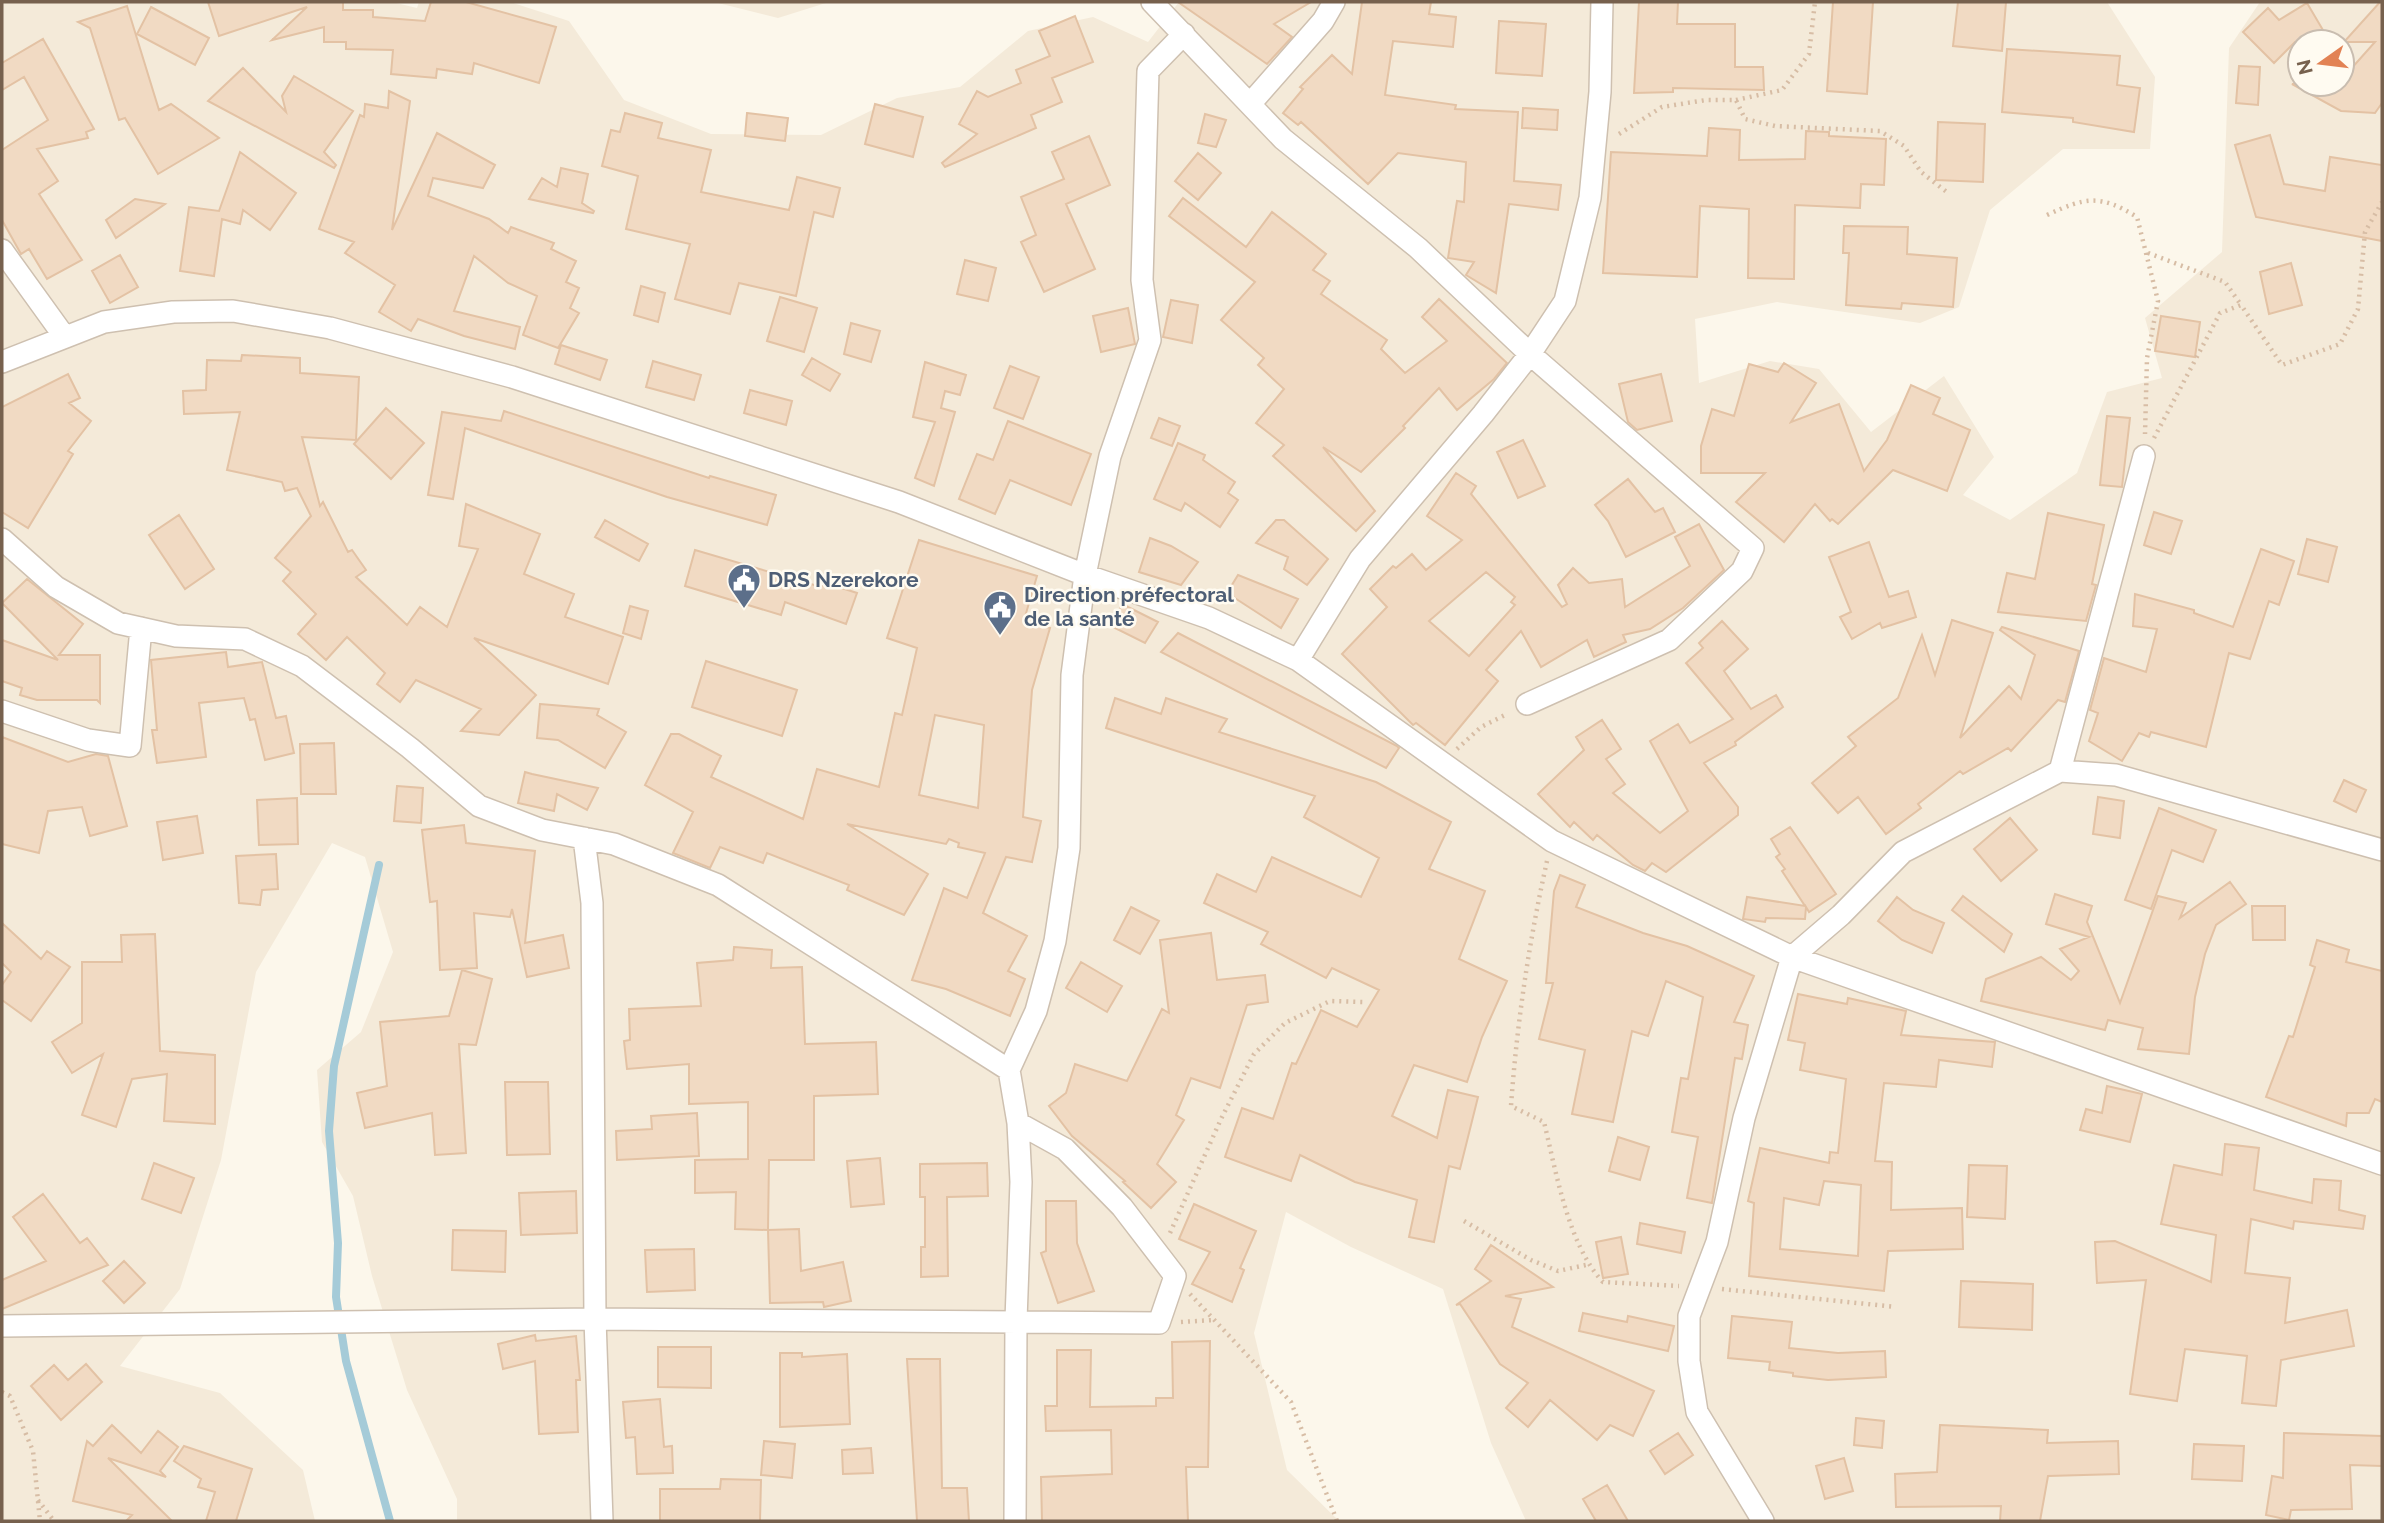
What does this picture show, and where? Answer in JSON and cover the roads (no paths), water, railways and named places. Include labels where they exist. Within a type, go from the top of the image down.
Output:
[{"type":"street","points":[[1152,2],[1283,139],[1418,248],[1531,354],[1753,548],[1742,571],[1669,640],[1527,704]]},
{"type":"street","points":[[1250,104],[1323,21],[1334,2]]},
{"type":"street","points":[[1298,660],[1360,559],[1531,354],[1566,301],[1590,198],[1600,92],[1602,2]]},
{"type":"street","points":[[1015,1521],[1016,1320],[1021,1182],[1018,1123],[1009,1070],[1036,1011],[1055,941],[1069,848],[1072,675],[1085,575],[1110,456],[1150,340],[1142,280],[1148,71],[1184,34]]},
{"type":"street","points":[[2,250],[64,336]]},
{"type":"street","points":[[2,362],[104,322],[173,312],[233,310],[330,328],[512,377],[899,502],[1085,575],[1209,618],[1298,660],[1552,841],[1792,957],[2382,1164]]},
{"type":"street","points":[[2060,771],[2144,456]]},
{"type":"street","points":[[2,539],[56,587],[118,623],[176,636],[245,639],[302,666],[410,748],[479,806],[542,830],[614,844],[718,885],[1009,1070]]},
{"type":"street","points":[[2,711],[27,723],[88,740],[130,746],[141,628]]},
{"type":"street","points":[[1763,1521],[1697,1412],[1689,1362],[1689,1316],[1717,1242],[1744,1118],[1792,957],[1841,915],[1903,852],[2060,771],[2116,775],[2382,850]]},
{"type":"street","points":[[584,838],[592,903],[595,1319],[602,1521]]},
{"type":"street","points":[[2,1326],[595,1319],[1159,1323],[1175,1276],[1122,1207],[1065,1149],[1018,1123]]},
{"type":"waterway","points":[[379,865],[334,1066],[329,1131],[338,1243],[336,1297],[346,1361],[390,1521]]},
{"type":"place","name":"DRS Nzerekore","points":[[744,610]]},
{"type":"place","name":"Direction préfectoral de la santé","points":[[1000,637]]}]
